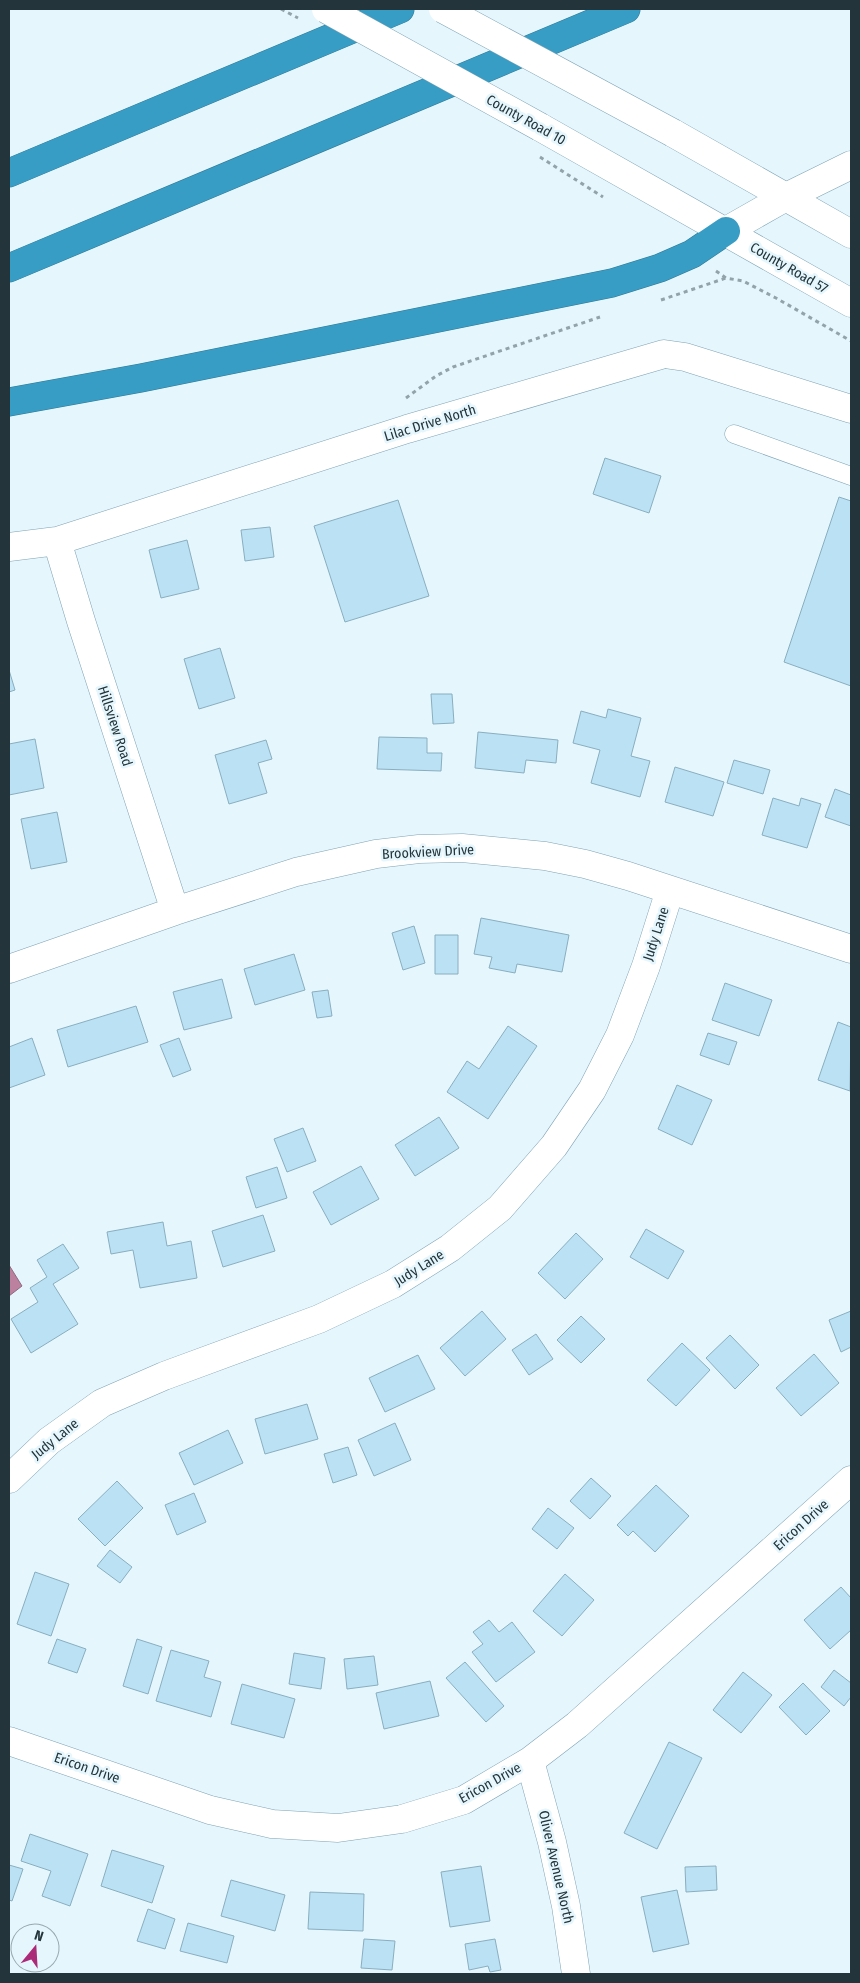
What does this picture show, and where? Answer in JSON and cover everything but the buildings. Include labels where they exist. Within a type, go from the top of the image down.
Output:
[{"type":"highway","points":[[9,173],[400,9]]},
{"type":"highway","points":[[9,268],[626,9]]},
{"type":"highway","points":[[9,402],[150,376],[612,283],[660,268],[692,254],[726,231]]},
{"type":"street","name":"County Road 10","points":[[326,9],[726,231]]},
{"type":"street","points":[[443,9],[674,133],[784,198],[851,234]]},
{"type":"street","points":[[726,231],[784,198],[851,164]]},
{"type":"street","name":"County Road 57","points":[[726,231],[851,303]]},
{"type":"street","name":"Lilac Drive North","points":[[9,547],[57,541],[407,429],[664,354],[685,357],[851,409]]},
{"type":"street","name":"Hillsview Road","points":[[57,541],[175,911]]},
{"type":"street","name":"Brookview Drive","points":[[9,969],[175,911],[296,872],[376,854],[419,849],[462,848],[546,856],[585,864],[851,950]]},
{"type":"street","name":"Judy Lane","points":[[9,1479],[48,1441],[102,1403],[164,1376],[319,1319],[393,1284],[450,1248],[500,1208],[554,1146],[592,1090],[620,1036],[646,966],[670,890]]},
{"type":"street","name":"Ericon Drive","points":[[9,1742],[210,1810],[272,1824],[338,1828],[402,1819],[464,1800],[530,1762],[577,1725],[851,1480]]},
{"type":"street","name":"Oliver Avenue North","points":[[530,1762],[552,1842],[566,1906],[576,1974]]},
{"type":"lane","points":[[734,434],[851,476]]},
{"type":"path","points":[[654,302],[726,278],[743,281],[851,341]]},
{"type":"path","points":[[399,401],[453,367],[602,317]]},
{"type":"shaded area","points":[[9,1265],[22,1286],[9,1296]]}]
